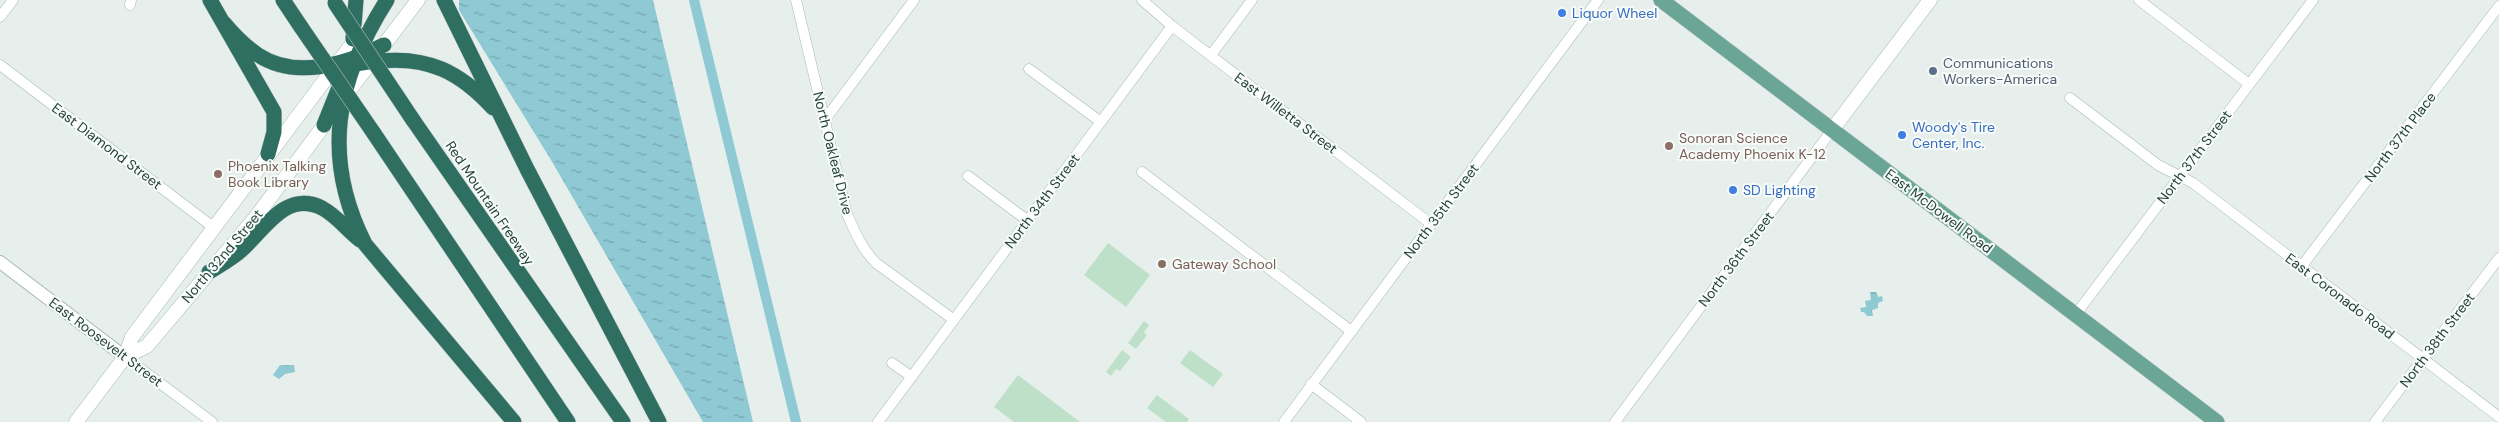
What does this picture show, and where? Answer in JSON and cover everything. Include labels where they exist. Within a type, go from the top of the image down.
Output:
[{"type":"highway","points":[[210,0],[274,112],[274,132],[268,154]]},
{"type":"highway","points":[[283,0],[568,422]]},
{"type":"highway","points":[[356,0],[340,130],[340,173],[350,211],[365,244]]},
{"type":"highway","points":[[324,125],[349,59],[387,0]]},
{"type":"highway","points":[[444,0],[505,126],[659,422]]},
{"type":"highway","name":"Red Mountain Freeway","points":[[334,1],[413,120],[623,422]]},
{"type":"highway","points":[[224,23],[248,48],[273,63],[311,67],[349,59],[384,45]]},
{"type":"highway","points":[[328,77],[349,59],[372,61],[408,60],[428,63],[444,69],[471,85],[494,109],[505,126]]},
{"type":"highway","points":[[209,272],[238,253],[276,214],[300,203],[310,204],[330,212],[365,244],[514,422]]},
{"type":"main road","name":"North 32nd Street","points":[[125,357],[147,346],[255,218],[418,0]]},
{"type":"main road","name":"East McDowell Road","points":[[1661,0],[2217,422]]},
{"type":"main road","name":"North 36th Street","points":[[1832,130],[1930,0]]},
{"type":"main road","name":"North 32nd Street","points":[[76,422],[125,357],[132,336],[328,77]]},
{"type":"street","points":[[0,17],[13,0]]},
{"type":"street","name":"North Oakleaf Drive","points":[[796,0],[847,214],[866,253],[876,263],[954,320]]},
{"type":"street","points":[[824,121],[914,0]]},
{"type":"street","name":"East Willetta Street","points":[[1142,0],[1172,26],[1431,224]]},
{"type":"street","points":[[1211,55],[1252,0]]},
{"type":"street","name":"North 35th Street","points":[[1284,422],[1598,0]]},
{"type":"street","points":[[2139,0],[2249,84]]},
{"type":"street","name":"North 37th Street","points":[[2076,314],[2313,0]]},
{"type":"street","name":"North 37th Place","points":[[2301,267],[2499,6]]},
{"type":"street","name":"North 34th Street","points":[[878,422],[1172,26]]},
{"type":"street","name":"East Diamond Street","points":[[0,65],[214,227]]},
{"type":"street","points":[[1029,69],[1101,122]]},
{"type":"street","name":"East Coronado Road","points":[[2070,98],[2158,165],[2193,183],[2499,417]]},
{"type":"street","name":"North 36th Street","points":[[1615,422],[1832,130]]},
{"type":"street","points":[[1142,172],[1351,331]]},
{"type":"street","points":[[968,176],[1028,221]]},
{"type":"street","name":"North 38th Street","points":[[2375,422],[2499,258]]},
{"type":"street","name":"East Roosevelt Street","points":[[0,262],[212,422]]},
{"type":"street","points":[[892,363],[912,377]]},
{"type":"street","points":[[1312,384],[1361,422]]},
{"type":"green space","points":[[1108,243],[1150,275],[1126,307],[1084,275]]},
{"type":"green space","points":[[1144,321],[1149,325],[1144,332],[1147,335],[1136,349],[1128,343]]},
{"type":"green space","points":[[1122,350],[1131,357],[1120,371],[1116,369],[1111,376],[1106,372]]},
{"type":"green space","points":[[1190,350],[1223,374],[1213,387],[1180,363]]},
{"type":"green space","points":[[1018,375],[1080,422],[1014,422],[994,407]]},
{"type":"green space","points":[[1157,395],[1189,419],[1187,422],[1166,422],[1147,408]]},
{"type":"water","points":[[459,0],[653,0],[753,422],[703,422],[551,160],[459,10]]},
{"type":"water","points":[[1870,292],[1876,292],[1878,297],[1882,296],[1883,301],[1878,303],[1878,308],[1872,310],[1873,316],[1867,316],[1864,312],[1861,312],[1860,308],[1866,307],[1865,301],[1871,300]]},
{"type":"water","points":[[280,365],[294,365],[295,372],[285,374],[279,379],[273,375]]},
{"type":"waterway","points":[[694,0],[796,422]]},
{"type":"place","name":"Liquor Wheel","points":[[1562,13]]},
{"type":"place","name":"Communications Workers-America","points":[[1933,71]]},
{"type":"place","name":"Woody's Tire Center, Inc.","points":[[1902,135]]},
{"type":"place","name":"Sonoran Science Academy Phoenix K-12","points":[[1669,146]]},
{"type":"place","name":"Phoenix Talking Book Library","points":[[218,174]]},
{"type":"place","name":"SD Lighting","points":[[1733,190]]},
{"type":"place","name":"Gateway School","points":[[1162,264]]}]
